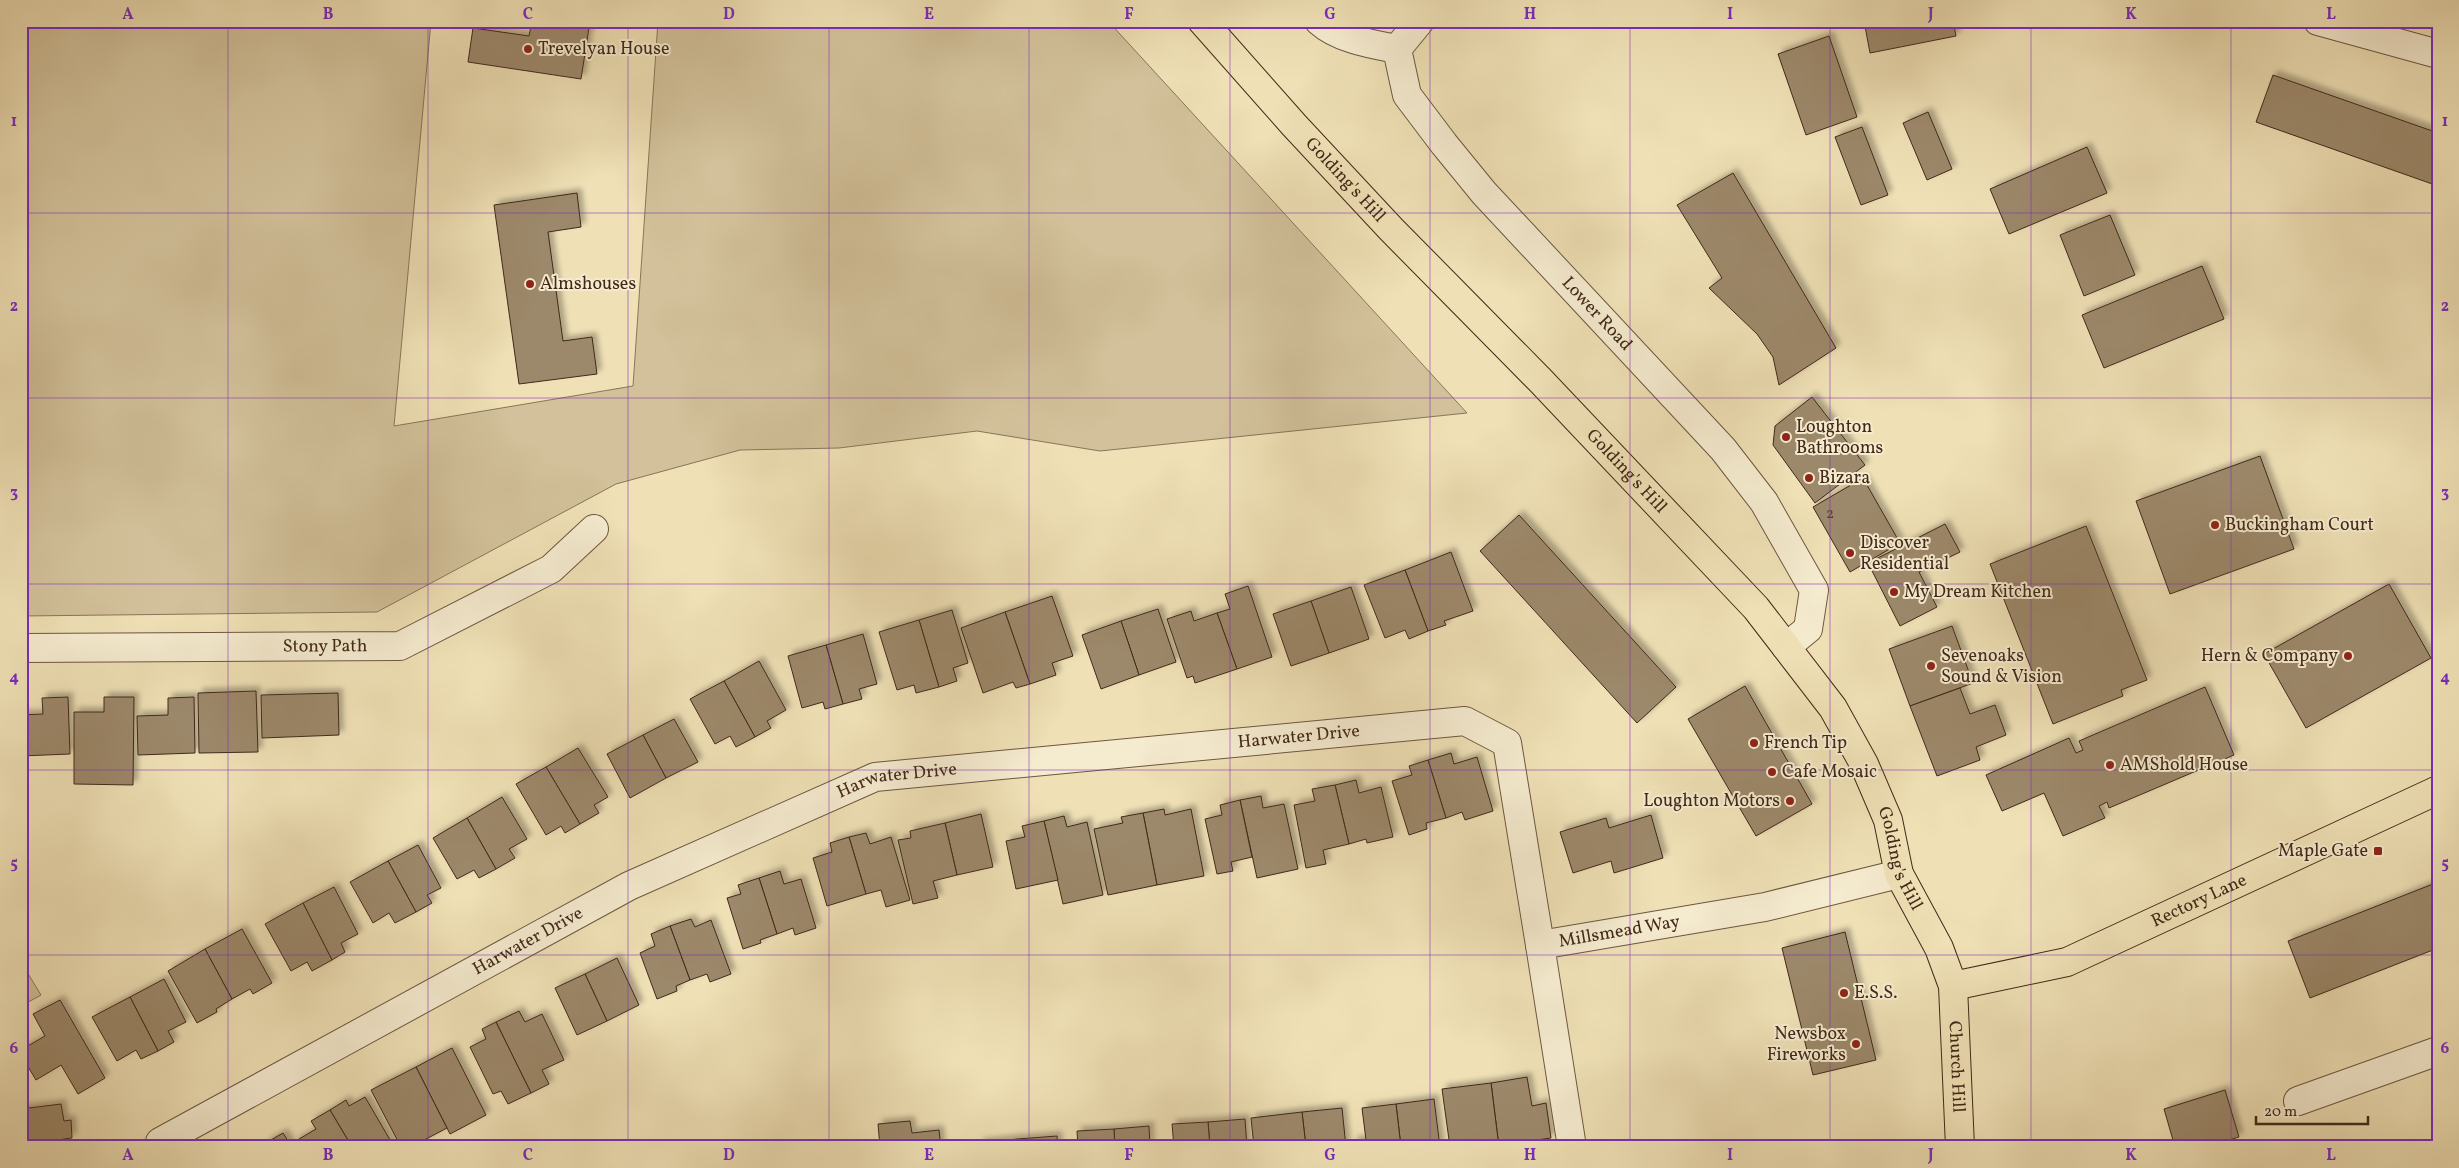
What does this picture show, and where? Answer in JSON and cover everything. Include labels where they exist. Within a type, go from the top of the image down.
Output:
[{"type":"main road","name":"Golding's Hill","points":[[1202,21],[1294,125],[1385,222],[1540,380],[1756,608],[1833,708],[1864,764],[1888,820],[1899,874],[1939,948],[1953,986]]},
{"type":"main road","name":"Rectory Lane","points":[[1953,986],[2067,962],[2438,790]]},
{"type":"main road","name":"Church Hill","points":[[1953,986],[1960,1147]]},
{"type":"street","points":[[1319,21],[1325,26],[1361,42],[1397,49],[1420,21]]},
{"type":"street","points":[[2318,21],[2438,54]]},
{"type":"street","name":"Lower Road","points":[[1397,49],[1407,95],[1444,144],[1484,192],[1723,449],[1764,502],[1814,590],[1808,629],[1786,647]]},
{"type":"street","name":"Stony Path","points":[[21,648],[400,646],[551,569],[594,529]]},
{"type":"street","name":"Harwater Drive","points":[[162,1144],[629,886],[875,776],[1466,721],[1507,743],[1540,945]]},
{"type":"street","name":"Millsmead Way","points":[[1572,1147],[1540,945],[1764,907],[1899,874]]},
{"type":"street","points":[[2298,1101],[2438,1051]]},
{"type":"shaded area","points":[[21,21],[431,21],[394,426],[633,386],[658,21],[1108,21],[1467,413],[1100,451],[977,431],[839,448],[740,450],[616,484],[377,612],[21,616]]},
{"type":"shaded area","points":[[21,962],[41,995],[21,1006]]},
{"type":"building","name":"Trevelyan House","points":[[532,21],[590,21],[581,79],[468,62],[473,28],[529,36]]},
{"type":"building","points":[[1864,21],[1953,21],[1956,36],[1870,53]]},
{"type":"building","points":[[1829,36],[1857,117],[1806,135],[1778,54]]},
{"type":"building","points":[[2273,75],[2438,133],[2438,186],[2256,122]]},
{"type":"building","points":[[1928,112],[1952,169],[1927,180],[1903,123]]},
{"type":"building","points":[[1862,127],[1888,195],[1861,205],[1835,137]]},
{"type":"building","points":[[2087,147],[2107,193],[2009,234],[1990,189]]},
{"type":"building","points":[[1733,173],[1836,348],[1779,385],[1773,357],[1757,334],[1709,288],[1722,278],[1677,205]]},
{"type":"building","name":"Almshouses","points":[[577,193],[581,227],[548,232],[563,341],[592,337],[597,374],[519,384],[494,205]]},
{"type":"building","points":[[2110,215],[2135,275],[2084,296],[2060,235]]},
{"type":"building","points":[[2202,266],[2224,319],[2104,368],[2082,315]]},
{"type":"building","points":[[2438,281],[2438,308],[2432,307]]},
{"type":"building","points":[[1812,397],[1865,465],[1815,503],[1773,445],[1775,426]]},
{"type":"building","name":"Buckingham Court","points":[[2260,456],[2294,549],[2170,594],[2136,501]]},
{"type":"building","points":[[1863,478],[1900,543],[1850,572],[1813,507]]},
{"type":"building","points":[[1519,515],[1676,687],[1637,723],[1480,551]]},
{"type":"building","points":[[1945,524],[1960,552],[1919,572],[1937,607],[1900,626],[1868,563]]},
{"type":"building","points":[[2086,526],[2147,680],[2121,690],[2123,696],[2053,724],[1990,564]]},
{"type":"building","points":[[1451,552],[1473,611],[1444,621],[1446,625],[1428,631],[1405,570]]},
{"type":"building","points":[[1405,570],[1428,631],[1409,639],[1405,630],[1385,638],[1364,585]]},
{"type":"building","name":"Hern & Company","points":[[2389,584],[2431,658],[2306,728],[2264,654]]},
{"type":"building","points":[[1248,586],[1272,657],[1237,669],[1217,613],[1230,609],[1225,594]]},
{"type":"building","points":[[1351,587],[1369,639],[1329,653],[1311,601]]},
{"type":"building","points":[[1052,596],[1073,656],[1052,663],[1056,675],[1030,684],[1005,612]]},
{"type":"building","points":[[1311,601],[1329,653],[1291,666],[1273,614]]},
{"type":"building","points":[[1158,609],[1176,662],[1139,675],[1121,621]]},
{"type":"building","points":[[952,610],[968,663],[953,668],[957,681],[939,687],[919,620]]},
{"type":"building","points":[[1191,611],[1194,621],[1217,613],[1237,669],[1195,683],[1193,676],[1187,678],[1167,619]]},
{"type":"building","points":[[1005,612],[1030,684],[1016,688],[1013,682],[983,693],[961,628]]},
{"type":"building","points":[[919,620],[939,687],[916,693],[914,685],[897,690],[879,632]]},
{"type":"building","points":[[1121,621],[1139,675],[1101,689],[1082,635]]},
{"type":"building","name":"Sevenoaks Sound & Vision","points":[[1952,626],[1973,683],[1910,706],[1889,649]]},
{"type":"building","points":[[863,634],[877,684],[859,689],[862,699],[843,704],[826,645]]},
{"type":"building","points":[[826,645],[843,704],[825,709],[823,702],[802,708],[788,656]]},
{"type":"building","points":[[759,661],[786,710],[767,721],[771,728],[755,737],[724,681]]},
{"type":"building","points":[[724,681],[755,737],[736,747],[730,736],[715,744],[690,699]]},
{"type":"building","points":[[1745,686],[1812,804],[1756,836],[1688,719]]},
{"type":"building","name":"AMShold House","points":[[2205,687],[2234,755],[2109,808],[2107,802],[2099,806],[2105,818],[2063,836],[2044,793],[2002,811],[1986,775],[2069,738],[2076,753],[2083,750],[2079,741]]},
{"type":"building","points":[[1960,688],[1970,714],[1995,705],[2006,735],[1976,747],[1980,760],[1937,776],[1910,706]]},
{"type":"building","points":[[256,691],[258,752],[199,753],[198,693]]},
{"type":"building","points":[[338,693],[339,735],[262,738],[261,695]]},
{"type":"building","points":[[68,697],[70,754],[21,756],[21,715],[43,714],[42,698]]},
{"type":"building","points":[[104,697],[134,697],[133,785],[74,784],[74,712],[104,712]]},
{"type":"building","points":[[194,697],[195,753],[138,755],[137,716],[168,715],[168,698]]},
{"type":"building","points":[[674,719],[698,762],[666,778],[643,735]]},
{"type":"building","points":[[643,735],[666,778],[630,798],[607,754]]},
{"type":"building","points":[[578,748],[608,797],[594,805],[599,813],[580,824],[546,767]]},
{"type":"building","points":[[1451,753],[1454,764],[1477,757],[1493,811],[1465,820],[1462,812],[1446,818],[1428,760]]},
{"type":"building","points":[[1428,760],[1446,818],[1426,823],[1427,829],[1409,835],[1392,781],[1412,775],[1409,766]]},
{"type":"building","points":[[546,767],[580,824],[565,833],[561,826],[546,835],[516,784]]},
{"type":"building","points":[[1356,780],[1359,793],[1381,787],[1393,837],[1367,843],[1366,839],[1349,844],[1335,785]]},
{"type":"building","points":[[1335,785],[1349,844],[1323,850],[1326,864],[1306,868],[1294,805],[1315,801],[1312,789]]},
{"type":"building","points":[[1261,796],[1263,808],[1284,804],[1298,869],[1257,878],[1240,800]]},
{"type":"building","points":[[502,797],[527,839],[509,849],[515,858],[496,869],[467,818]]},
{"type":"building","points":[[1240,800],[1252,857],[1231,862],[1233,871],[1217,874],[1205,819],[1222,815],[1220,805]]},
{"type":"building","points":[[1164,809],[1165,815],[1191,809],[1204,876],[1157,885],[1143,813]]},
{"type":"building","points":[[1143,813],[1157,885],[1108,895],[1094,829],[1123,823],[1121,817]]},
{"type":"building","points":[[981,814],[993,867],[957,875],[945,823]]},
{"type":"building","points":[[1651,815],[1663,858],[1614,873],[1611,861],[1573,873],[1560,832],[1606,818],[1609,828]]},
{"type":"building","points":[[1064,816],[1067,827],[1087,822],[1103,895],[1063,904],[1044,821]]},
{"type":"building","points":[[467,818],[496,869],[479,878],[474,870],[457,879],[433,838]]},
{"type":"building","points":[[1044,821],[1058,880],[1016,889],[1006,841],[1025,837],[1022,826]]},
{"type":"building","points":[[945,823],[957,875],[933,881],[938,898],[913,904],[898,840],[911,838],[910,831]]},
{"type":"building","points":[[866,833],[870,844],[891,837],[910,900],[886,907],[881,890],[866,894],[849,837]]},
{"type":"building","points":[[849,837],[866,894],[827,906],[813,858],[832,852],[830,843]]},
{"type":"building","points":[[418,845],[441,888],[427,895],[432,903],[416,912],[388,861]]},
{"type":"building","points":[[388,861],[416,912],[395,923],[389,913],[373,923],[350,882]]},
{"type":"building","points":[[780,871],[784,884],[801,879],[816,928],[795,935],[793,928],[777,934],[759,878]]},
{"type":"building","points":[[759,878],[777,934],[760,940],[761,943],[743,949],[727,898],[741,894],[738,885]]},
{"type":"building","points":[[2438,882],[2438,948],[2310,998],[2288,941]]},
{"type":"building","points":[[334,887],[358,934],[341,943],[345,952],[332,960],[303,903]]},
{"type":"building","points":[[303,903],[332,960],[312,971],[307,962],[291,971],[265,924]]},
{"type":"building","points":[[691,919],[695,927],[711,920],[731,974],[710,982],[707,974],[690,980],[670,926]]},
{"type":"building","points":[[670,926],[690,980],[676,986],[677,991],[657,999],[640,953],[655,946],[651,934]]},
{"type":"building","points":[[242,929],[272,983],[253,994],[250,989],[232,999],[205,949]]},
{"type":"building","points":[[1845,932],[1876,1060],[1813,1075],[1782,948]]},
{"type":"building","points":[[205,949],[232,999],[216,1009],[217,1012],[197,1023],[168,971]]},
{"type":"building","points":[[617,958],[639,1005],[607,1021],[585,974]]},
{"type":"building","points":[[585,974],[607,1021],[577,1035],[555,988]]},
{"type":"building","points":[[164,979],[186,1022],[168,1031],[174,1042],[158,1051],[130,997]]},
{"type":"building","points":[[130,997],[158,1051],[141,1059],[136,1050],[117,1061],[92,1017]]},
{"type":"building","points":[[60,1000],[105,1078],[78,1094],[61,1065],[36,1080],[21,1055],[21,1050],[45,1036],[33,1014]]},
{"type":"building","points":[[519,1011],[525,1022],[542,1014],[564,1060],[542,1070],[549,1084],[531,1093],[496,1022]]},
{"type":"building","points":[[496,1022],[531,1093],[508,1104],[501,1091],[493,1094],[470,1047],[486,1039],[482,1029]]},
{"type":"building","points":[[452,1048],[486,1115],[450,1134],[416,1067]]},
{"type":"building","points":[[416,1067],[447,1128],[411,1147],[401,1147],[371,1090]]},
{"type":"building","points":[[1527,1077],[1532,1106],[1546,1103],[1551,1138],[1522,1142],[1522,1147],[1499,1147],[1491,1083]]},
{"type":"building","points":[[1491,1083],[1499,1147],[1450,1147],[1442,1089]]},
{"type":"building","points":[[2225,1090],[2239,1137],[2206,1147],[2175,1147],[2164,1109]]},
{"type":"building","points":[[365,1097],[393,1145],[390,1147],[352,1147],[330,1110],[346,1100],[349,1106]]},
{"type":"building","points":[[1434,1099],[1440,1147],[1401,1147],[1396,1104]]},
{"type":"building","points":[[61,1104],[64,1121],[71,1120],[72,1138],[63,1139],[64,1147],[21,1147],[21,1109]]},
{"type":"building","points":[[1396,1104],[1401,1147],[1354,1147],[1353,1141],[1366,1140],[1362,1108]]},
{"type":"building","points":[[1342,1108],[1346,1147],[1306,1147],[1302,1112]]},
{"type":"building","points":[[330,1110],[352,1147],[297,1147],[294,1142],[316,1129],[311,1121]]},
{"type":"building","points":[[1302,1112],[1306,1147],[1254,1147],[1251,1118]]},
{"type":"building","points":[[1245,1119],[1247,1147],[1210,1147],[1208,1122]]},
{"type":"building","points":[[910,1121],[912,1133],[939,1130],[941,1147],[880,1147],[878,1124]]},
{"type":"building","points":[[1208,1122],[1210,1147],[1174,1147],[1172,1124]]},
{"type":"building","points":[[1149,1126],[1150,1147],[1115,1147],[1114,1129]]},
{"type":"building","points":[[1114,1129],[1115,1147],[1078,1147],[1077,1131]]},
{"type":"building","points":[[283,1133],[292,1147],[266,1147],[264,1144]]},
{"type":"building","points":[[1057,1136],[1058,1147],[1018,1147],[1017,1139]]},
{"type":"building","points":[[1017,1139],[1018,1147],[980,1147],[979,1143]]},
{"type":"place","name":"Trevelyan House","points":[[528,49]]},
{"type":"place","name":"Almshouses","points":[[530,284]]},
{"type":"place","name":"Loughton Bathrooms","points":[[1786,437]]},
{"type":"place","name":"Bizara","points":[[1809,478]]},
{"type":"place","name":"Buckingham Court","points":[[2215,525]]},
{"type":"place","name":"Discover Residential","points":[[1850,553]]},
{"type":"place","name":"My Dream Kitchen","points":[[1894,592]]},
{"type":"place","name":"Hern & Company","points":[[2348,656]]},
{"type":"place","name":"Sevenoaks Sound & Vision","points":[[1931,666]]},
{"type":"place","name":"French Tip","points":[[1754,743]]},
{"type":"place","name":"AMShold House","points":[[2110,765]]},
{"type":"place","name":"Cafe Mosaic","points":[[1772,772]]},
{"type":"place","name":"Loughton Motors","points":[[1790,801]]},
{"type":"place","name":"Maple Gate","points":[[2378,851]]},
{"type":"place","name":"E.S.S.","points":[[1844,993]]},
{"type":"place","name":"Newsbox Fireworks","points":[[1856,1044]]}]
